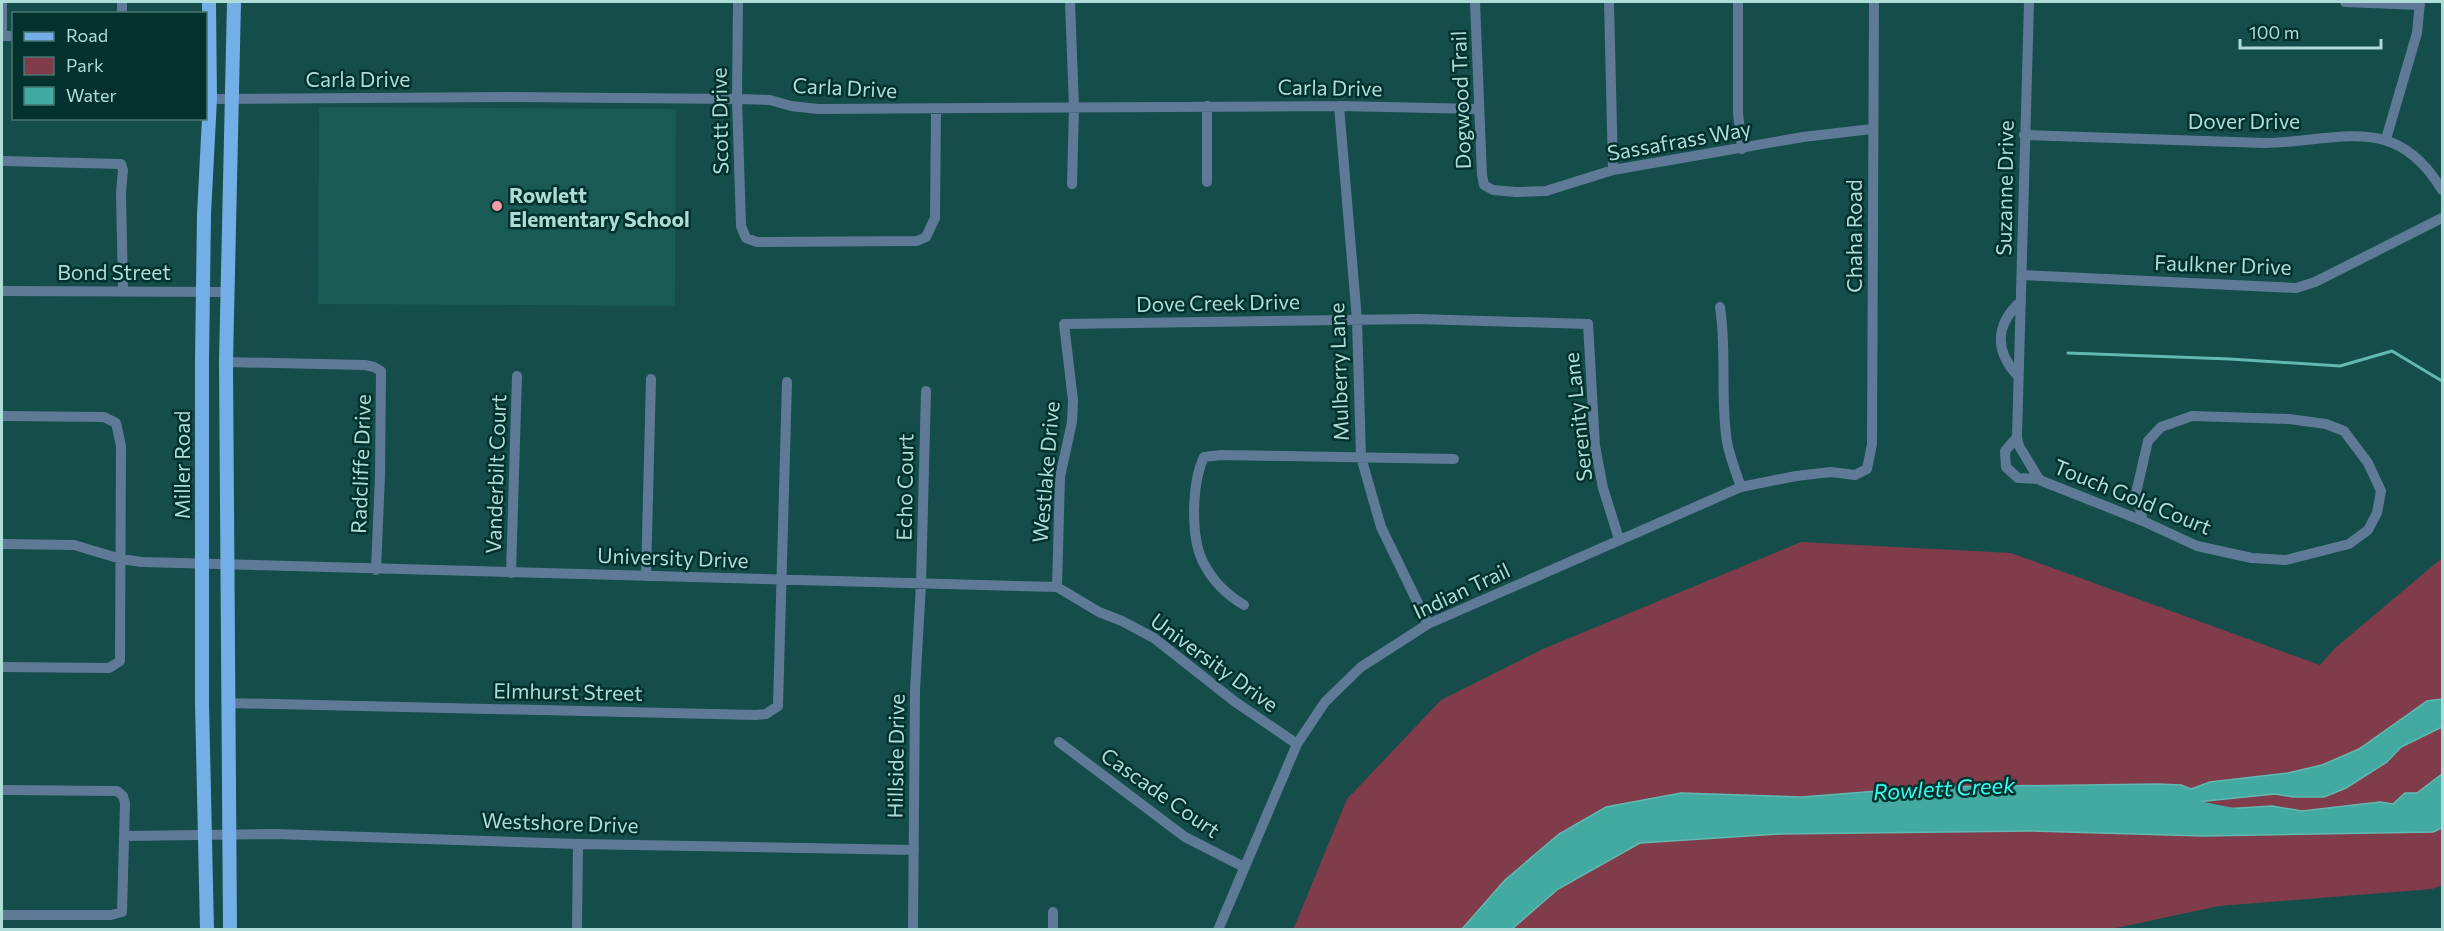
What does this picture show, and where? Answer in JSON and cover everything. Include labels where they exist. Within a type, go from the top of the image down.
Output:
[{"type":"main road","name":"Miller Road","points":[[207,930],[204,834],[202,292],[210,99],[207,37],[209,2]]},
{"type":"main road","points":[[230,930],[226,292],[234,2]]},
{"type":"street","points":[[2,2],[2,36]]},
{"type":"street","name":"Scott Drive","points":[[738,2],[737,99],[741,226],[746,238],[757,242],[917,241],[926,237],[936,218],[936,109]]},
{"type":"street","points":[[1070,2],[1074,107],[1072,184]]},
{"type":"street","name":"Dogwood Trail","points":[[1475,2],[1482,175],[1484,185],[1493,190]]},
{"type":"street","points":[[1609,2],[1613,170]]},
{"type":"street","points":[[1738,2],[1738,113],[1742,149]]},
{"type":"street","name":"Chaha Road","points":[[1866,469],[1872,444],[1874,2]]},
{"type":"street","name":"Suzanne Drive","points":[[2017,375],[2029,2]]},
{"type":"street","points":[[2345,2],[2420,3],[2417,33],[2386,139]]},
{"type":"street","name":"Carla Drive","points":[[210,99],[523,97],[737,99],[770,100],[791,106],[818,109],[1207,106],[1478,109]]},
{"type":"street","points":[[1207,106],[1207,182]]},
{"type":"street","name":"Mulberry Lane","points":[[1339,106],[1357,320],[1361,457],[1381,527],[1428,624]]},
{"type":"street","name":"Sassafrass Way","points":[[1493,190],[1546,191],[1613,170],[1742,149],[1803,136],[1872,129]]},
{"type":"street","name":"Dover Drive","points":[[2024,135],[2265,143],[2290,143],[2351,135],[2386,139],[2420,160],[2442,190]]},
{"type":"street","points":[[2,161],[120,164],[123,170],[123,290]]},
{"type":"street","name":"Faulkner Drive","points":[[2022,275],[2296,288],[2346,267],[2442,218]]},
{"type":"street","name":"Bond Street","points":[[2,291],[226,292]]},
{"type":"street","points":[[2017,375],[2003,356],[2001,341],[2006,316],[2021,300]]},
{"type":"street","points":[[1720,307],[1724,332],[1727,444],[1741,487]]},
{"type":"street","name":"Dove Creek Drive","points":[[1064,324],[1418,319],[1588,324]]},
{"type":"street","name":"Westlake Drive","points":[[1057,587],[1060,477],[1072,422],[1073,400],[1064,324]]},
{"type":"street","name":"Serenity Lane","points":[[1588,324],[1595,446],[1603,488],[1618,539]]},
{"type":"street","name":"Radcliffe Drive","points":[[226,363],[364,365],[381,371],[376,570]]},
{"type":"street","name":"Touch Gold Court","points":[[2017,375],[2017,437],[2019,446],[2039,479],[2143,521],[2197,546],[2252,558],[2286,560],[2349,544],[2368,530],[2377,513],[2381,491],[2368,463],[2344,431],[2326,424],[2289,419],[2192,416],[2161,427],[2148,441],[2136,493],[2143,521]]},
{"type":"street","name":"Vanderbilt Court","points":[[512,573],[517,376]]},
{"type":"street","points":[[646,576],[651,379]]},
{"type":"street","points":[[782,580],[787,382]]},
{"type":"street","name":"Echo Court","points":[[921,584],[926,391]]},
{"type":"street","points":[[2,416],[104,417],[116,423],[122,446],[121,654],[117,665],[109,668],[2,667]]},
{"type":"street","points":[[2017,437],[2005,450],[2006,467],[2018,478],[2039,479]]},
{"type":"street","points":[[1244,605],[1232,598],[1213,577],[1202,560],[1198,545],[1195,494],[1198,469],[1204,457],[1221,455],[1454,459]]},
{"type":"street","name":"Indian Trail","points":[[1218,930],[1297,744],[1325,702],[1361,667],[1428,624],[1741,487],[1831,472],[1855,475],[1866,469]]},
{"type":"street","name":"University Drive","points":[[2,544],[74,545],[122,559],[142,562],[1057,587],[1099,612],[1154,638],[1233,701],[1297,744]]},
{"type":"street","name":"Elmhurst Street","points":[[228,703],[766,714],[778,705],[782,580]]},
{"type":"street","name":"Hillside Drive","points":[[913,930],[915,690],[921,584]]},
{"type":"street","name":"Cascade Court","points":[[1059,742],[1185,837],[1244,867]]},
{"type":"street","points":[[2,790],[120,792],[125,803],[122,912],[111,915],[2,915]]},
{"type":"street","name":"Westshore Drive","points":[[125,836],[204,834],[385,836],[578,844],[914,850]]},
{"type":"street","points":[[577,930],[578,844]]},
{"type":"street","points":[[1053,912],[1053,930]]},
{"type":"shaded area","name":"Rowlett Elementary School","points":[[319,107],[676,109],[675,306],[318,304]]},
{"type":"green space","points":[[1801,542],[2011,553],[2320,665],[2335,648],[2442,558],[2442,885],[2432,889],[2219,906],[2107,930],[1293,930],[1347,799],[1441,700],[1543,649]]},
{"type":"water","points":[[2442,699],[2442,727],[2401,747],[2387,762],[2346,788],[2324,797],[2293,797],[2275,794],[2186,803],[2211,818],[2218,817],[2224,809],[2272,806],[2302,811],[2380,802],[2393,804],[2405,793],[2417,793],[2442,774],[2442,828],[2433,832],[2203,836],[2030,831],[1779,834],[1640,843],[1558,889],[1512,929],[1462,929],[1505,880],[1559,834],[1606,807],[1681,793],[1802,797],[1928,787],[2158,784],[2181,785],[2191,789],[2210,782],[2288,773],[2322,765],[2359,749],[2427,701]]},
{"type":"waterway","points":[[2068,353],[2340,366],[2392,351],[2442,381]]},
{"type":"waterway","name":"Rowlett Creek","points":[[2169,803],[2243,818]]},
{"type":"place","name":"Rowlett Elementary School","points":[[497,206]]}]
